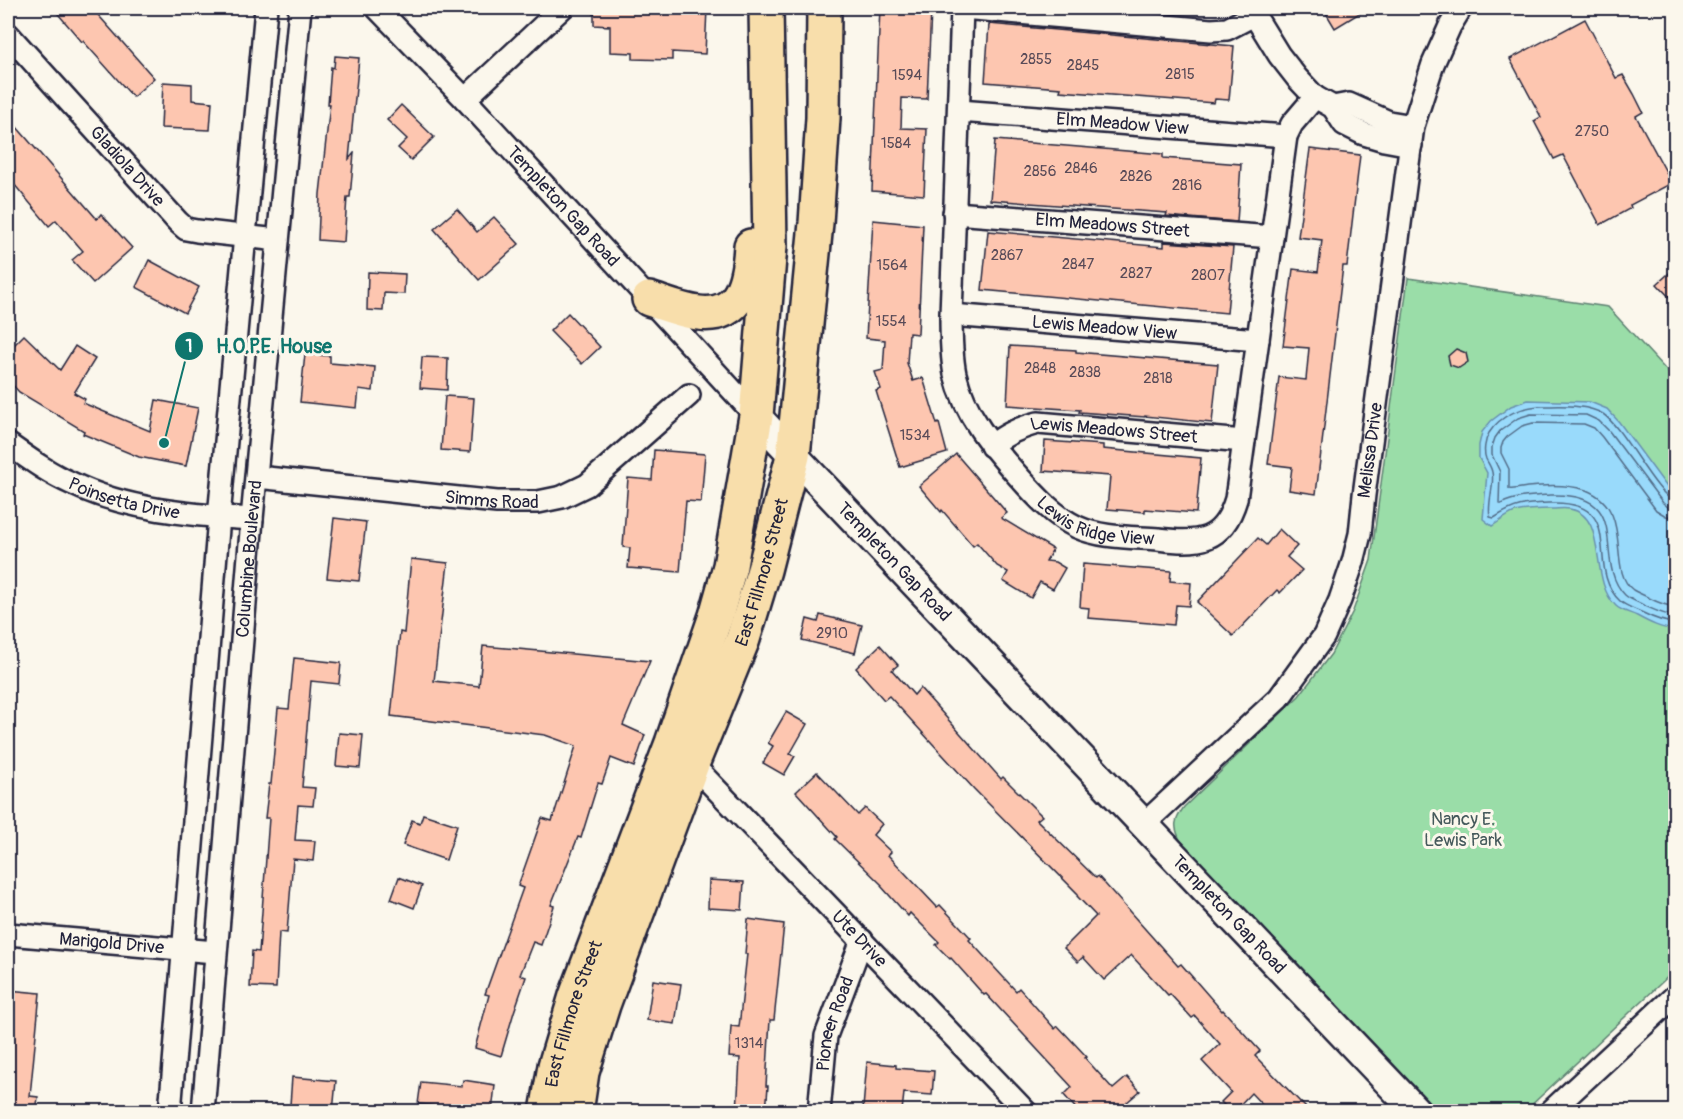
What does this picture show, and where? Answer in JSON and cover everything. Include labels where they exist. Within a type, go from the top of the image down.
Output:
[{"type":"main road","name":"East Fillmore Street","points":[[547,1112],[555,1065],[576,996],[672,743],[716,616],[730,566],[756,416],[770,246],[766,8]]},
{"type":"main road","name":"East Fillmore Street","points":[[576,1112],[582,1072],[603,1005],[742,639],[764,570],[793,456],[816,223],[823,118],[824,8]]},
{"type":"main road","points":[[649,299],[686,311],[710,314],[731,304],[741,293],[748,273],[754,205],[769,138]]},
{"type":"street","name":"Columbine Boulevard","points":[[170,1112],[219,517],[266,8]]},
{"type":"street","name":"Columbine Boulevard","points":[[203,1112],[252,519],[300,8]]},
{"type":"street","name":"Templeton Gap Road","points":[[377,8],[465,99],[793,456],[1417,1112]]},
{"type":"street","points":[[465,99],[562,8]]},
{"type":"street","points":[[962,8],[1211,30],[1227,29],[1252,11],[1279,55],[1344,124],[1364,134],[1384,140],[1412,135]]},
{"type":"street","name":"Lewis Ridge View","points":[[962,8],[951,315],[951,345],[955,373],[963,397],[991,446],[1038,498],[1056,514],[1095,533],[1184,542],[1212,536],[1231,515],[1236,499],[1286,136],[1292,124],[1324,102]]},
{"type":"street","name":"Melissa Drive","points":[[1144,825],[1279,698],[1324,636],[1340,600],[1360,534],[1412,135],[1433,64],[1461,8]]},
{"type":"street","name":"Gladiola Drive","points":[[8,34],[186,229],[278,240]]},
{"type":"street","name":"Elm Meadow View","points":[[958,111],[1286,136]]},
{"type":"street","name":"Elm Meadows Street","points":[[954,213],[1272,237]]},
{"type":"street","name":"Lewis Meadow View","points":[[951,315],[1258,340]]},
{"type":"street","name":"Simms Road","points":[[257,477],[497,502],[538,502],[562,497],[587,485],[689,395]]},
{"type":"street","name":"Lewis Meadows Street","points":[[991,446],[1004,435],[1038,423],[1244,441]]},
{"type":"street","name":"Poinsetta Drive","points":[[8,444],[71,483],[117,501],[159,509],[252,519]]},
{"type":"street","name":"Ute Drive","points":[[693,764],[1026,1112]]},
{"type":"street","name":"Marigold Drive","points":[[8,934],[215,952]]},
{"type":"street","name":"Pioneer Road","points":[[819,1112],[826,1036],[862,940]]},
{"type":"street","points":[[1550,1112],[1676,995]]},
{"type":"green space","name":"Nancy E. Lewis Park","points":[[1408,278],[1608,307],[1675,380],[1675,970],[1525,1111],[1438,1111],[1181,842],[1176,828],[1178,816],[1184,807],[1299,696],[1331,654],[1353,611],[1371,560]]},
{"type":"water","points":[[1528,400],[1590,402],[1607,409],[1675,498],[1675,629],[1656,625],[1616,606],[1602,581],[1594,536],[1590,523],[1582,514],[1570,509],[1524,510],[1512,513],[1492,526],[1483,519],[1487,473],[1479,458],[1482,432],[1491,421],[1511,406]]},
{"type":"building","points":[[53,8],[92,8],[154,78],[133,97]]},
{"type":"building","points":[[594,8],[707,8],[705,54],[672,52],[672,60],[633,59],[633,53],[610,52],[610,26],[594,25]]},
{"type":"building","points":[[880,8],[931,10],[927,99],[902,98],[901,128],[927,129],[924,195],[872,191]]},
{"type":"building","points":[[1101,8],[1177,8],[1176,14]]},
{"type":"building","points":[[1323,8],[1368,8],[1335,28]]},
{"type":"building","points":[[1585,19],[1616,78],[1623,75],[1634,94],[1643,112],[1636,116],[1672,183],[1630,205],[1631,208],[1600,225],[1563,155],[1554,159],[1534,121],[1541,117],[1510,59]]},
{"type":"building","points":[[989,24],[1234,46],[1229,100],[1215,99],[1214,103],[1060,91],[1061,88],[985,82]]},
{"type":"building","points":[[335,56],[359,58],[349,159],[354,153],[350,197],[347,197],[344,242],[318,240],[331,67],[334,68]]},
{"type":"building","points":[[163,82],[192,84],[192,100],[212,102],[210,130],[161,128]]},
{"type":"building","points":[[401,105],[434,137],[411,160],[398,148],[407,139],[387,120]]},
{"type":"building","points":[[8,117],[97,219],[101,214],[132,248],[93,283],[72,260],[83,251],[56,220],[49,226],[8,177]]},
{"type":"building","points":[[995,140],[1163,154],[1163,158],[1241,164],[1237,222],[1166,216],[1167,213],[990,200]]},
{"type":"building","points":[[1310,149],[1360,155],[1347,266],[1343,266],[1316,494],[1289,490],[1292,467],[1268,464],[1279,377],[1306,380],[1309,348],[1283,346],[1293,269],[1318,272],[1322,240],[1298,237]]},
{"type":"building","points":[[457,209],[477,232],[494,217],[519,244],[479,280],[434,229]]},
{"type":"building","points":[[873,220],[923,225],[918,334],[909,333],[907,363],[913,381],[923,378],[947,453],[900,467],[876,391],[881,389],[875,372],[883,370],[885,340],[866,338]]},
{"type":"building","points":[[988,231],[1164,247],[1164,242],[1233,247],[1227,313],[982,290]]},
{"type":"building","points":[[149,260],[199,287],[185,313],[136,287]]},
{"type":"building","points":[[1676,267],[1676,304],[1657,284]]},
{"type":"building","points":[[368,272],[405,274],[404,294],[384,293],[383,311],[367,310]]},
{"type":"building","points":[[568,313],[600,347],[582,364],[550,331]]},
{"type":"building","points":[[24,335],[60,370],[75,346],[95,359],[74,393],[85,399],[83,403],[150,431],[156,400],[198,408],[186,466],[139,457],[83,434],[84,431],[19,392],[8,380],[8,351]]},
{"type":"building","points":[[1010,346],[1218,364],[1212,423],[1007,405]]},
{"type":"building","points":[[1456,349],[1466,353],[1468,362],[1459,368],[1450,365],[1448,356]]},
{"type":"building","points":[[305,354],[330,356],[330,363],[375,367],[373,391],[359,389],[357,408],[300,402]]},
{"type":"building","points":[[422,357],[448,358],[447,390],[420,388]]},
{"type":"building","points":[[445,396],[474,398],[470,452],[441,450]]},
{"type":"building","points":[[1045,441],[1103,445],[1103,449],[1201,458],[1196,513],[1107,509],[1110,476],[1043,471]]},
{"type":"building","points":[[654,450],[705,454],[701,502],[686,501],[680,572],[628,568],[630,548],[623,547],[628,478],[652,480]]},
{"type":"building","points":[[956,454],[1007,513],[1001,518],[1053,549],[1046,561],[1055,562],[1065,568],[1053,589],[1040,582],[1031,598],[1003,581],[1008,572],[997,566],[977,543],[973,546],[919,486]]},
{"type":"building","points":[[334,518],[366,522],[359,581],[327,578]]},
{"type":"building","points":[[1279,529],[1297,546],[1287,557],[1302,570],[1280,593],[1277,590],[1233,636],[1197,602],[1258,538],[1266,545]]},
{"type":"building","points":[[411,559],[448,563],[434,681],[479,686],[483,646],[650,661],[623,725],[645,735],[634,767],[611,758],[602,784],[598,783],[581,838],[578,837],[551,905],[554,906],[541,945],[533,942],[520,975],[526,977],[501,1056],[475,1048],[489,995],[485,994],[523,888],[518,886],[542,818],[552,821],[576,746],[545,735],[391,716],[400,632],[404,633]]},
{"type":"building","points":[[1083,564],[1171,571],[1170,581],[1191,583],[1189,606],[1176,605],[1174,625],[1088,618],[1089,608],[1080,607]]},
{"type":"building","points":[[820,615],[862,625],[855,653],[802,640],[807,619],[818,622]]},
{"type":"building","points":[[880,645],[898,665],[892,670],[914,695],[920,688],[1001,779],[1003,777],[1042,816],[1037,820],[1096,878],[1098,876],[1178,966],[1181,964],[1260,1051],[1255,1056],[1310,1112],[1269,1112],[1251,1093],[1231,1112],[1221,1102],[1231,1092],[1202,1061],[1220,1044],[1195,1016],[1192,1018],[1131,955],[1104,980],[1083,957],[1078,962],[1064,948],[1096,916],[1077,896],[1078,894],[974,789],[889,696],[884,700],[856,668]]},
{"type":"building","points":[[294,658],[341,663],[339,684],[311,681],[302,787],[315,788],[313,806],[298,805],[295,840],[315,841],[313,861],[293,859],[287,933],[279,932],[276,988],[250,987],[252,951],[259,952],[269,818],[265,818],[269,784],[271,784],[278,708],[289,709]]},
{"type":"building","points":[[786,712],[807,724],[790,754],[795,756],[784,775],[763,763],[773,746],[768,743]]},
{"type":"building","points":[[339,733],[363,735],[360,768],[336,766]]},
{"type":"building","points":[[817,772],[858,815],[865,808],[882,824],[873,835],[891,852],[888,855],[937,907],[940,905],[1016,991],[1019,988],[1055,1029],[1058,1026],[1113,1089],[1127,1077],[1140,1091],[1126,1103],[1134,1112],[1079,1112],[1064,1095],[1072,1087],[986,994],[984,995],[951,958],[936,945],[939,942],[910,913],[908,916],[882,885],[835,839],[837,837],[796,792]]},
{"type":"building","points":[[423,814],[457,825],[446,860],[403,845],[412,820],[420,823]]},
{"type":"building","points":[[399,877],[422,886],[414,908],[391,899]]},
{"type":"building","points":[[709,880],[744,882],[742,910],[708,908]]},
{"type":"building","points":[[748,919],[784,924],[774,1020],[770,1020],[766,1112],[737,1112],[740,1058],[729,1057],[731,1026],[739,1027],[747,954],[745,954]]},
{"type":"building","points":[[653,980],[681,984],[675,1024],[647,1020]]},
{"type":"building","points":[[8,990],[40,993],[30,1096],[38,1097],[36,1112],[8,1112]]},
{"type":"building","points":[[867,1062],[896,1065],[896,1068],[934,1071],[932,1095],[904,1093],[902,1111],[863,1108]]},
{"type":"building","points":[[292,1077],[336,1081],[333,1112],[300,1112],[301,1105],[290,1105]]},
{"type":"building","points":[[463,1080],[495,1085],[492,1112],[459,1112],[459,1108],[418,1104],[421,1082],[462,1086]]},
{"type":"place","name":"H.O.P.E. House","points":[[164,443]]}]
